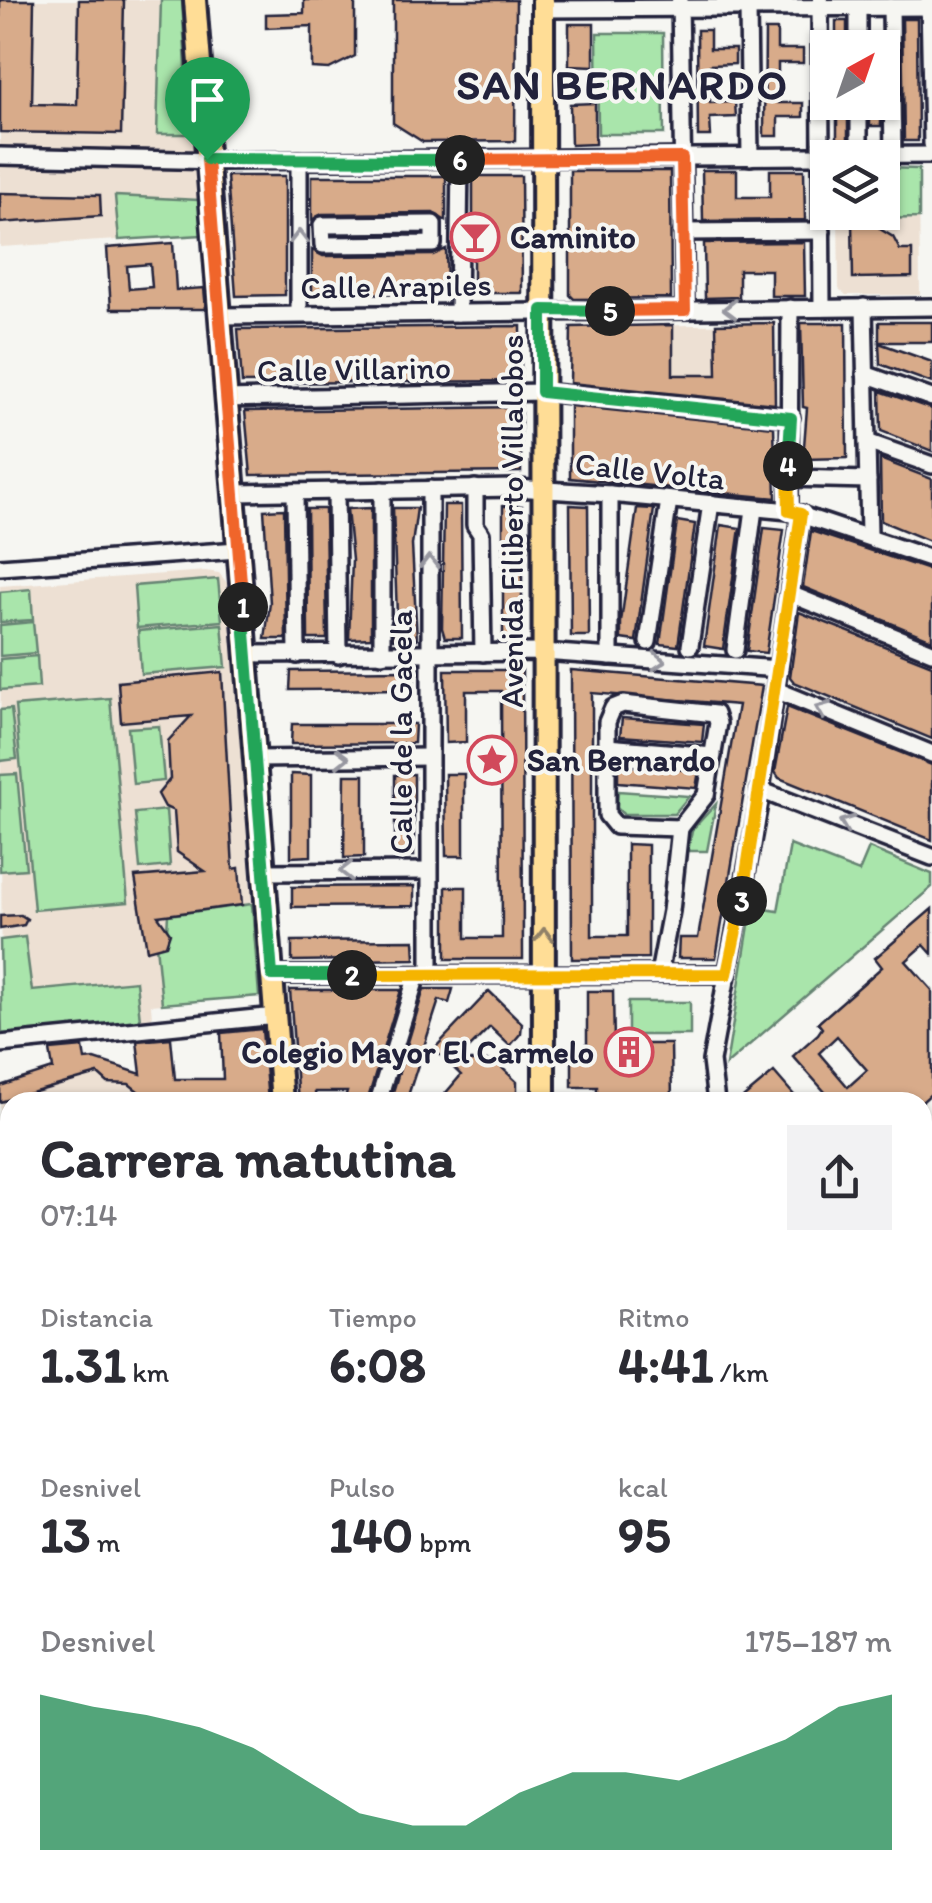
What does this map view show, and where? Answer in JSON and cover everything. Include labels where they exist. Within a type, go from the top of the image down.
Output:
[{"type":"main road","points":[[195,0],[281,1092]]},
{"type":"main road","name":"Avenida Filiberto Villalobos","points":[[543,5],[544,1092]]},
{"type":"street","points":[[680,4],[685,310]]},
{"type":"street","points":[[543,5],[728,4],[748,8],[820,4],[858,8],[930,4],[932,144]]},
{"type":"street","points":[[820,4],[822,140]]},
{"type":"street","points":[[892,7],[894,140]]},
{"type":"street","points":[[748,8],[750,157]]},
{"type":"street","points":[[858,8],[858,30]]},
{"type":"street","points":[[900,156],[932,155]]},
{"type":"street","points":[[0,156],[298,160],[810,157]]},
{"type":"street","points":[[298,160],[299,314]]},
{"type":"street","points":[[458,313],[460,160]]},
{"type":"street","points":[[432,224],[433,234],[433,244],[322,245],[322,225],[432,224]]},
{"type":"street","points":[[684,232],[822,231],[822,308]]},
{"type":"street","points":[[864,307],[868,534]]},
{"type":"street","name":"Calle Arapiles","points":[[221,316],[932,307]]},
{"type":"street","points":[[715,1092],[711,1061],[760,790],[790,594],[795,513],[788,478],[790,308]]},
{"type":"street","points":[[864,374],[932,398]]},
{"type":"street","name":"Calle Villarino","points":[[226,399],[542,392],[791,418]]},
{"type":"street","points":[[867,442],[932,464]]},
{"type":"street","points":[[788,478],[868,480]]},
{"type":"street","points":[[475,488],[475,525],[481,534],[483,653]]},
{"type":"street","name":"Calle Volta","points":[[235,494],[542,488],[711,503],[795,513],[868,534],[932,559]]},
{"type":"street","name":"Calle de la Gacela","points":[[382,1092],[423,975],[428,871],[430,489]]},
{"type":"street","points":[[382,490],[382,654]]},
{"type":"street","points":[[336,491],[338,655]]},
{"type":"street","points":[[295,492],[297,655]]},
{"type":"street","points":[[610,494],[610,657]]},
{"type":"street","points":[[648,642],[669,500]]},
{"type":"street","points":[[690,646],[711,503]]},
{"type":"street","points":[[735,650],[754,509]]},
{"type":"street","points":[[0,567],[238,550]]},
{"type":"street","points":[[790,594],[932,652]]},
{"type":"street","points":[[247,654],[542,652],[779,670]]},
{"type":"street","points":[[776,690],[932,754]]},
{"type":"street","points":[[659,974],[672,911],[680,828],[706,795],[718,723],[712,712],[616,706],[608,716],[607,816],[616,826],[680,828]]},
{"type":"street","points":[[606,748],[713,756]]},
{"type":"street","points":[[255,759],[429,757]]},
{"type":"street","points":[[760,790],[932,857]]},
{"type":"street","points":[[264,872],[428,871]]},
{"type":"street","points":[[272,975],[727,974]]},
{"type":"street","points":[[0,1044],[276,1016]]},
{"type":"shaded area","points":[[0,0],[182,0],[202,235],[0,247]]},
{"type":"shaded area","points":[[900,168],[919,169],[920,295],[846,295],[839,289],[838,230],[900,230]]},
{"type":"shaded area","points":[[752,324],[748,401],[637,390],[637,326]]},
{"type":"shaded area","points":[[219,573],[228,584],[259,996],[151,1005],[152,1018],[2,1039],[0,586]]},
{"type":"shaded area","points":[[98,1074],[120,1082],[179,1092],[39,1092]]},
{"type":"green space","points":[[161,0],[182,0],[190,134],[157,134]]},
{"type":"green space","points":[[597,33],[663,33],[664,134],[598,134]]},
{"type":"green space","points":[[900,168],[919,169],[919,218],[900,218]]},
{"type":"green space","points":[[115,196],[199,200],[202,235],[119,240]]},
{"type":"green space","points":[[218,579],[222,621],[137,628],[134,586]]},
{"type":"green space","points":[[31,589],[33,620],[0,622],[0,592]]},
{"type":"green space","points":[[33,622],[36,653],[0,656],[0,625]]},
{"type":"green space","points":[[222,624],[226,667],[141,674],[138,631]]},
{"type":"green space","points":[[37,656],[39,687],[0,690],[0,659]]},
{"type":"green space","points":[[110,698],[128,902],[34,910],[15,706]]},
{"type":"green space","points":[[11,709],[17,759],[0,761],[0,710]]},
{"type":"green space","points":[[159,726],[164,781],[133,784],[128,728]]},
{"type":"green space","points":[[17,774],[26,869],[0,871],[0,775]]},
{"type":"green space","points":[[618,791],[689,796],[674,814],[623,814],[617,808]]},
{"type":"green space","points":[[716,804],[707,851],[688,851],[692,830]]},
{"type":"green space","points":[[166,810],[170,866],[140,869],[135,813]]},
{"type":"green space","points":[[790,845],[859,872],[869,848],[932,874],[932,887],[726,1065],[752,907],[778,911]]},
{"type":"green space","points":[[252,904],[259,996],[162,1004],[156,945],[166,944],[168,915]]},
{"type":"green space","points":[[25,937],[32,991],[136,981],[140,1020],[2,1039],[0,940]]},
{"type":"green space","points":[[628,1002],[690,1002],[690,1035],[628,1035]]},
{"type":"building","points":[[0,0],[34,0],[32,104],[77,105],[79,0],[124,0],[121,134],[0,132]]},
{"type":"building","points":[[304,0],[355,0],[355,56],[329,69],[312,68],[312,26],[266,28],[266,14],[304,13]]},
{"type":"building","points":[[393,0],[516,0],[515,141],[423,142],[393,123]]},
{"type":"building","points":[[902,19],[917,19],[918,141],[904,141]]},
{"type":"building","points":[[836,21],[847,21],[847,30],[836,30]]},
{"type":"building","points":[[569,24],[594,24],[594,66],[569,65]]},
{"type":"building","points":[[697,30],[710,30],[710,49],[735,49],[735,64],[710,65],[710,103],[735,102],[736,117],[710,118],[711,136],[698,136]]},
{"type":"building","points":[[765,30],[777,30],[777,49],[803,49],[803,63],[778,63],[778,103],[803,103],[803,117],[778,117],[778,136],[764,136]]},
{"type":"building","points":[[595,103],[595,144],[571,145],[570,104]]},
{"type":"building","points":[[837,120],[848,120],[848,140],[837,140]]},
{"type":"building","points":[[870,120],[881,120],[881,126],[870,126]]},
{"type":"building","points":[[702,170],[737,170],[737,197],[770,197],[770,170],[804,170],[805,220],[703,221]]},
{"type":"building","points":[[570,171],[670,171],[671,298],[574,299],[570,295]]},
{"type":"building","points":[[227,176],[285,176],[285,295],[236,296]]},
{"type":"building","points":[[312,176],[446,176],[446,221],[433,213],[322,214],[312,220]]},
{"type":"building","points":[[473,176],[521,176],[522,293],[473,293]]},
{"type":"building","points":[[0,193],[100,195],[101,216],[0,223]]},
{"type":"building","points":[[852,230],[882,230],[893,237],[900,250],[912,250],[912,277],[853,278]]},
{"type":"building","points":[[804,242],[805,296],[771,296],[771,270],[739,270],[739,297],[705,298],[704,243]]},
{"type":"building","points":[[173,243],[176,290],[204,288],[206,309],[111,309],[107,248]],"holes":[[[150,264],[152,287],[129,289],[127,266]]]},
{"type":"building","points":[[446,249],[447,293],[312,294],[312,250],[323,256],[433,255]]},
{"type":"building","points":[[879,322],[932,322],[932,342],[879,342]]},
{"type":"building","points":[[774,323],[775,404],[570,383],[571,327],[673,325],[673,375],[717,375],[716,324]]},
{"type":"building","points":[[801,323],[846,323],[847,458],[803,459],[807,408],[803,407]]},
{"type":"building","points":[[521,326],[521,381],[242,383],[238,329]]},
{"type":"building","points":[[879,343],[932,362],[932,383],[880,364]]},
{"type":"building","points":[[880,391],[932,409],[932,451],[881,431]]},
{"type":"building","points":[[570,406],[774,427],[776,498],[570,478]]},
{"type":"building","points":[[521,407],[521,472],[251,475],[245,411]]},
{"type":"building","points":[[880,459],[932,479],[932,542],[881,521]]},
{"type":"building","points":[[444,505],[461,505],[462,638],[445,638],[442,628]]},
{"type":"building","points":[[570,505],[588,506],[589,636],[571,636]]},
{"type":"building","points":[[503,506],[522,506],[522,637],[503,637]]},
{"type":"building","points":[[371,508],[371,638],[349,639],[352,560],[347,509]]},
{"type":"building","points":[[393,508],[417,508],[412,545],[417,639],[393,639],[393,616],[397,616]]},
{"type":"building","points":[[637,508],[654,509],[636,641],[621,639],[621,622]]},
{"type":"building","points":[[284,509],[286,639],[265,639],[270,603],[264,510]]},
{"type":"building","points":[[307,509],[325,509],[327,639],[308,639]]},
{"type":"building","points":[[677,521],[695,524],[678,646],[660,644]]},
{"type":"building","points":[[721,525],[740,528],[723,649],[704,646]]},
{"type":"building","points":[[764,528],[784,530],[766,653],[747,651]]},
{"type":"building","points":[[811,531],[932,571],[932,640],[803,587]]},
{"type":"building","points":[[799,612],[932,665],[932,739],[794,682],[790,677]]},
{"type":"building","points":[[414,670],[414,689],[290,690],[291,671]]},
{"type":"building","points":[[445,670],[522,670],[523,959],[446,959],[446,887],[466,887],[466,938],[502,938],[501,691],[466,691],[466,742],[446,743]]},
{"type":"building","points":[[571,670],[762,686],[716,958],[678,958],[679,938],[698,938],[738,705],[592,693],[592,936],[627,936],[627,844],[648,845],[648,958],[572,959]]},
{"type":"building","points":[[222,672],[233,869],[239,868],[242,905],[158,916],[170,933],[166,945],[147,950],[135,877],[205,871],[177,852],[174,811],[165,807],[158,794],[170,779],[168,741],[191,716],[121,722],[118,682]]},
{"type":"building","points":[[787,707],[932,765],[932,840],[779,778],[775,772]]},
{"type":"building","points":[[622,718],[704,724],[702,742],[620,736]]},
{"type":"building","points":[[292,724],[415,724],[414,743],[291,744]]},
{"type":"building","points":[[618,765],[699,771],[696,788],[618,782]]},
{"type":"building","points":[[291,774],[311,775],[311,856],[291,857]]},
{"type":"building","points":[[414,774],[414,856],[395,856],[395,775]]},
{"type":"building","points":[[445,774],[464,774],[464,856],[446,856]]},
{"type":"building","points":[[345,775],[364,775],[364,857],[344,858]]},
{"type":"building","points":[[414,886],[414,906],[292,907],[292,887]]},
{"type":"building","points":[[932,909],[932,954],[924,945],[906,961],[932,990],[932,1092],[825,1092],[793,1056],[818,1034],[822,1028],[818,1023],[882,967],[875,958]],"holes":[[[837,1036],[867,1070],[848,1087],[819,1053]]]},
{"type":"building","points":[[21,915],[27,919],[24,925],[0,929],[0,916]]},
{"type":"building","points":[[414,940],[415,959],[292,961],[292,941]]},
{"type":"building","points":[[424,989],[453,989],[449,1003],[439,1000],[409,1092],[393,1092]]},
{"type":"building","points":[[290,990],[401,990],[370,1092],[297,1092]]},
{"type":"building","points":[[489,991],[522,1023],[521,1033],[510,1046],[490,1027],[456,1061],[495,1061],[517,1082],[517,1092],[447,1092],[461,1075],[434,1049]]},
{"type":"building","name":"Colegio Mayor El Carmelo","points":[[587,991],[613,991],[614,1044],[671,1044],[672,1092],[597,1092],[597,1087],[572,1087],[572,1059],[587,1059]]},
{"type":"building","points":[[262,1029],[267,1092],[139,1092],[129,1084],[108,1083],[98,1074],[35,1092],[0,1092],[0,1086],[53,1069],[50,1050],[83,1047],[85,1060],[95,1059],[141,1074],[137,1041],[171,1038],[175,1079],[223,1079],[221,1033]]},
{"type":"building","points":[[774,1072],[791,1092],[750,1092]]},
{"type":"place","name":"Caminito","points":[[475,237]]},
{"type":"place","name":"San Bernardo","points":[[492,760]]},
{"type":"place","name":"Colegio Mayor El Carmelo","points":[[629,1052]]},
{"type":"district","name":"SAN BERNARDO","points":[[623,84]]},
{"type":"route","points":[[682,158],[685,310],[542,310],[542,392],[791,418],[789,511],[801,514],[758,804],[727,974],[272,975],[207,159],[682,158]]}]
